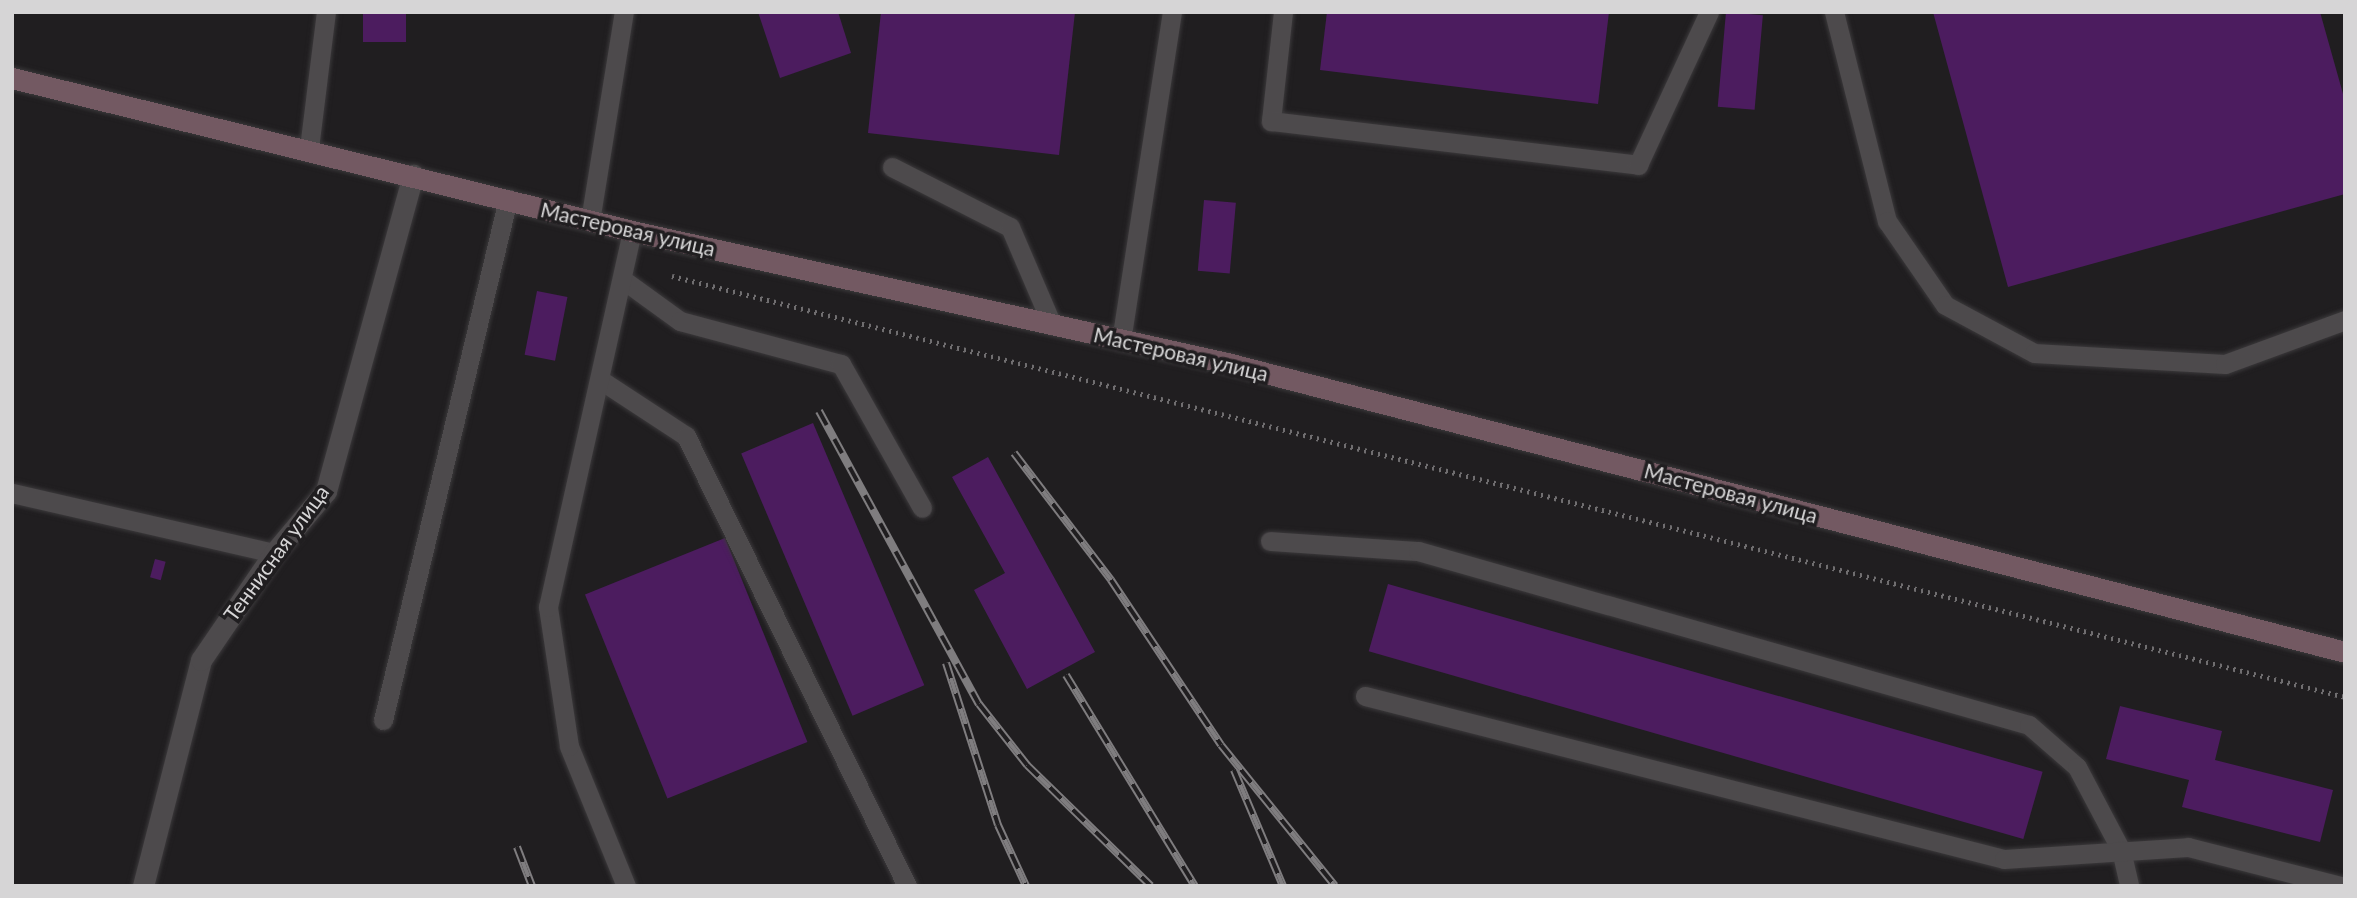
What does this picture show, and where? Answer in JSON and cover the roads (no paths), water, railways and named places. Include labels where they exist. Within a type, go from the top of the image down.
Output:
[{"type":"main road","name":"Мастеровая улица","points":[[12,78],[309,148],[632,231],[1121,341],[2345,652]]},
{"type":"street","name":"Теннисная улица","points":[[143,886],[201,660],[274,553],[326,491],[413,175]]},
{"type":"lane","points":[[309,148],[326,12]]},
{"type":"lane","points":[[590,221],[624,12]]},
{"type":"lane","points":[[1121,341],[1172,12]]},
{"type":"lane","points":[[1283,12],[1271,121],[1638,165],[1709,12]]},
{"type":"lane","points":[[1835,12],[1887,221],[1945,304],[2034,353],[2225,364],[2345,320]]},
{"type":"lane","points":[[892,167],[1010,228],[1052,325]]},
{"type":"lane","points":[[383,720],[508,200]]},
{"type":"lane","points":[[626,886],[569,746],[548,607],[602,381],[632,231]]},
{"type":"lane","points":[[624,272],[680,321],[841,364],[922,508]]},
{"type":"lane","points":[[602,381],[686,436],[907,886]]},
{"type":"lane","points":[[12,493],[274,553]]},
{"type":"lane","points":[[1270,541],[1418,551],[2029,725],[2077,767],[2121,850],[2129,886]]},
{"type":"lane","points":[[1365,696],[2004,859],[2188,847],[2341,886]]},
{"type":"railway","points":[[819,411],[979,704],[1027,765],[1151,886]]},
{"type":"railway","points":[[1014,453],[1111,580],[1221,745],[1335,886]]},
{"type":"railway","points":[[946,663],[998,825],[1026,886]]},
{"type":"railway","points":[[1066,675],[1195,886]]},
{"type":"railway","points":[[1234,770],[1283,886]]},
{"type":"railway","points":[[517,847],[532,886]]}]
